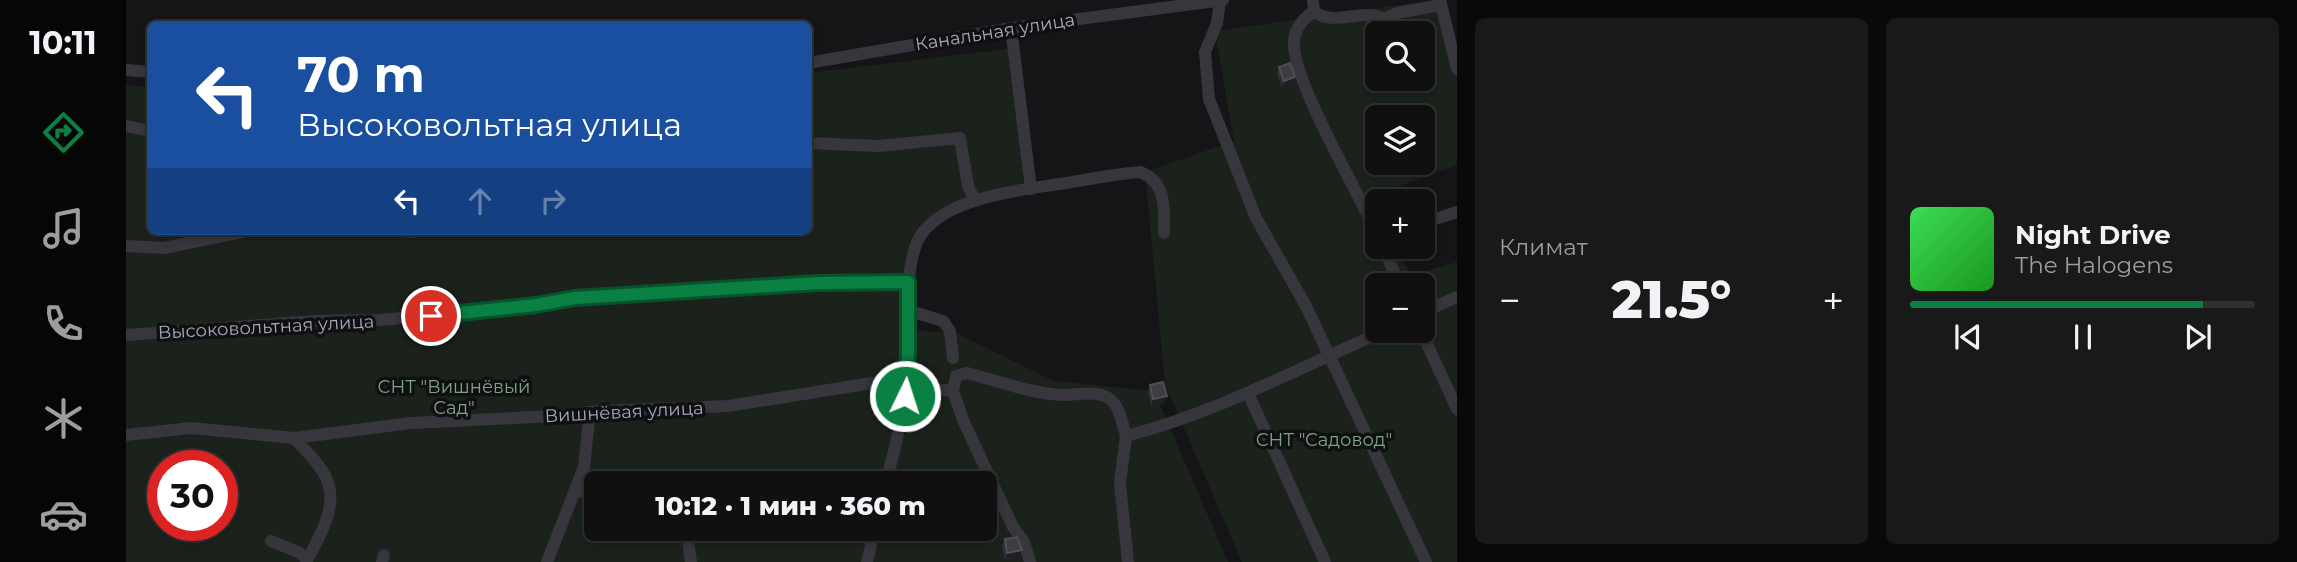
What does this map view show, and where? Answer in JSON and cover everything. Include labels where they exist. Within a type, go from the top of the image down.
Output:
[{"type":"street","name":"Канальная улица","points":[[812,61],[1011,28],[1222,0]]},
{"type":"street","points":[[1222,0],[1217,23],[1205,52],[1208,93],[1256,218],[1306,306],[1426,562]]},
{"type":"street","points":[[1365,210],[1313,104],[1294,52],[1296,32],[1302,21],[1313,5],[1324,18],[1370,14],[1384,19],[1397,13],[1440,3],[1457,69]]},
{"type":"street","points":[[1011,28],[1031,189]]},
{"type":"street","points":[[126,70],[147,72]]},
{"type":"street","points":[[126,126],[147,130]]},
{"type":"street","points":[[812,143],[878,146],[960,138],[968,186],[975,201]]},
{"type":"street","points":[[889,471],[906,385],[908,282],[917,241],[922,232],[947,214],[975,201],[1031,189],[1140,172],[1155,181],[1161,193],[1164,204],[1164,233]]},
{"type":"street","points":[[1435,219],[1457,212]]},
{"type":"street","points":[[126,246],[164,248],[227,235]]},
{"type":"street","name":"Высоковольтная улица","points":[[126,335],[316,321],[393,319],[536,305],[575,298],[818,283],[908,282]]},
{"type":"street","points":[[1435,307],[1457,297]]},
{"type":"street","points":[[907,310],[943,321],[950,331],[953,359]]},
{"type":"street","points":[[1126,436],[1180,421],[1365,339]]},
{"type":"street","points":[[1427,343],[1457,409]]},
{"type":"street","points":[[1030,562],[1024,542],[1013,527],[965,427],[953,391],[954,378],[958,374],[967,373],[1055,394],[1089,393],[1111,400],[1126,436],[1120,483],[1128,562]]},
{"type":"street","name":"Вишнёвая улица","points":[[126,435],[191,428],[294,438],[411,423],[728,406],[897,380],[906,385],[953,391]]},
{"type":"street","points":[[1248,393],[1325,562]]},
{"type":"street","points":[[547,562],[586,459],[590,412]]},
{"type":"street","points":[[271,541],[298,552],[307,561],[327,520],[330,493],[325,475],[294,438]]},
{"type":"street","points":[[575,491],[584,492]]},
{"type":"street","points":[[688,541],[691,562]]},
{"type":"street","points":[[867,562],[872,541]]},
{"type":"green space","name":"СНТ \"Садовод\"","points":[[1443,0],[1457,59],[1457,165],[1435,173],[1435,105],[1365,105],[1365,175],[1430,175],[1392,189],[1365,189],[1365,259],[1403,259],[1409,273],[1365,273],[1365,343],[1435,343],[1435,273],[1420,273],[1457,262],[1457,562],[1242,562],[1165,384],[1145,172],[1234,141],[1215,31]]},
{"type":"green space","name":"СНТ \"Вишнёвый Сад\"","points":[[1008,49],[1025,162],[1022,194],[955,210],[918,233],[901,284],[900,329],[958,334],[1054,381],[1154,391],[1228,562],[126,562],[126,85],[147,87],[147,235],[812,235],[812,73]]},
{"type":"building","points":[[1290,63],[1295,77],[1284,81],[1279,67]]},
{"type":"building","points":[[1163,382],[1167,396],[1153,399],[1150,385]]},
{"type":"building","points":[[1017,537],[1022,550],[1007,553],[1005,539]]},
{"type":"route","points":[[431,316],[536,305],[575,298],[818,283],[908,282],[905,396]]}]
